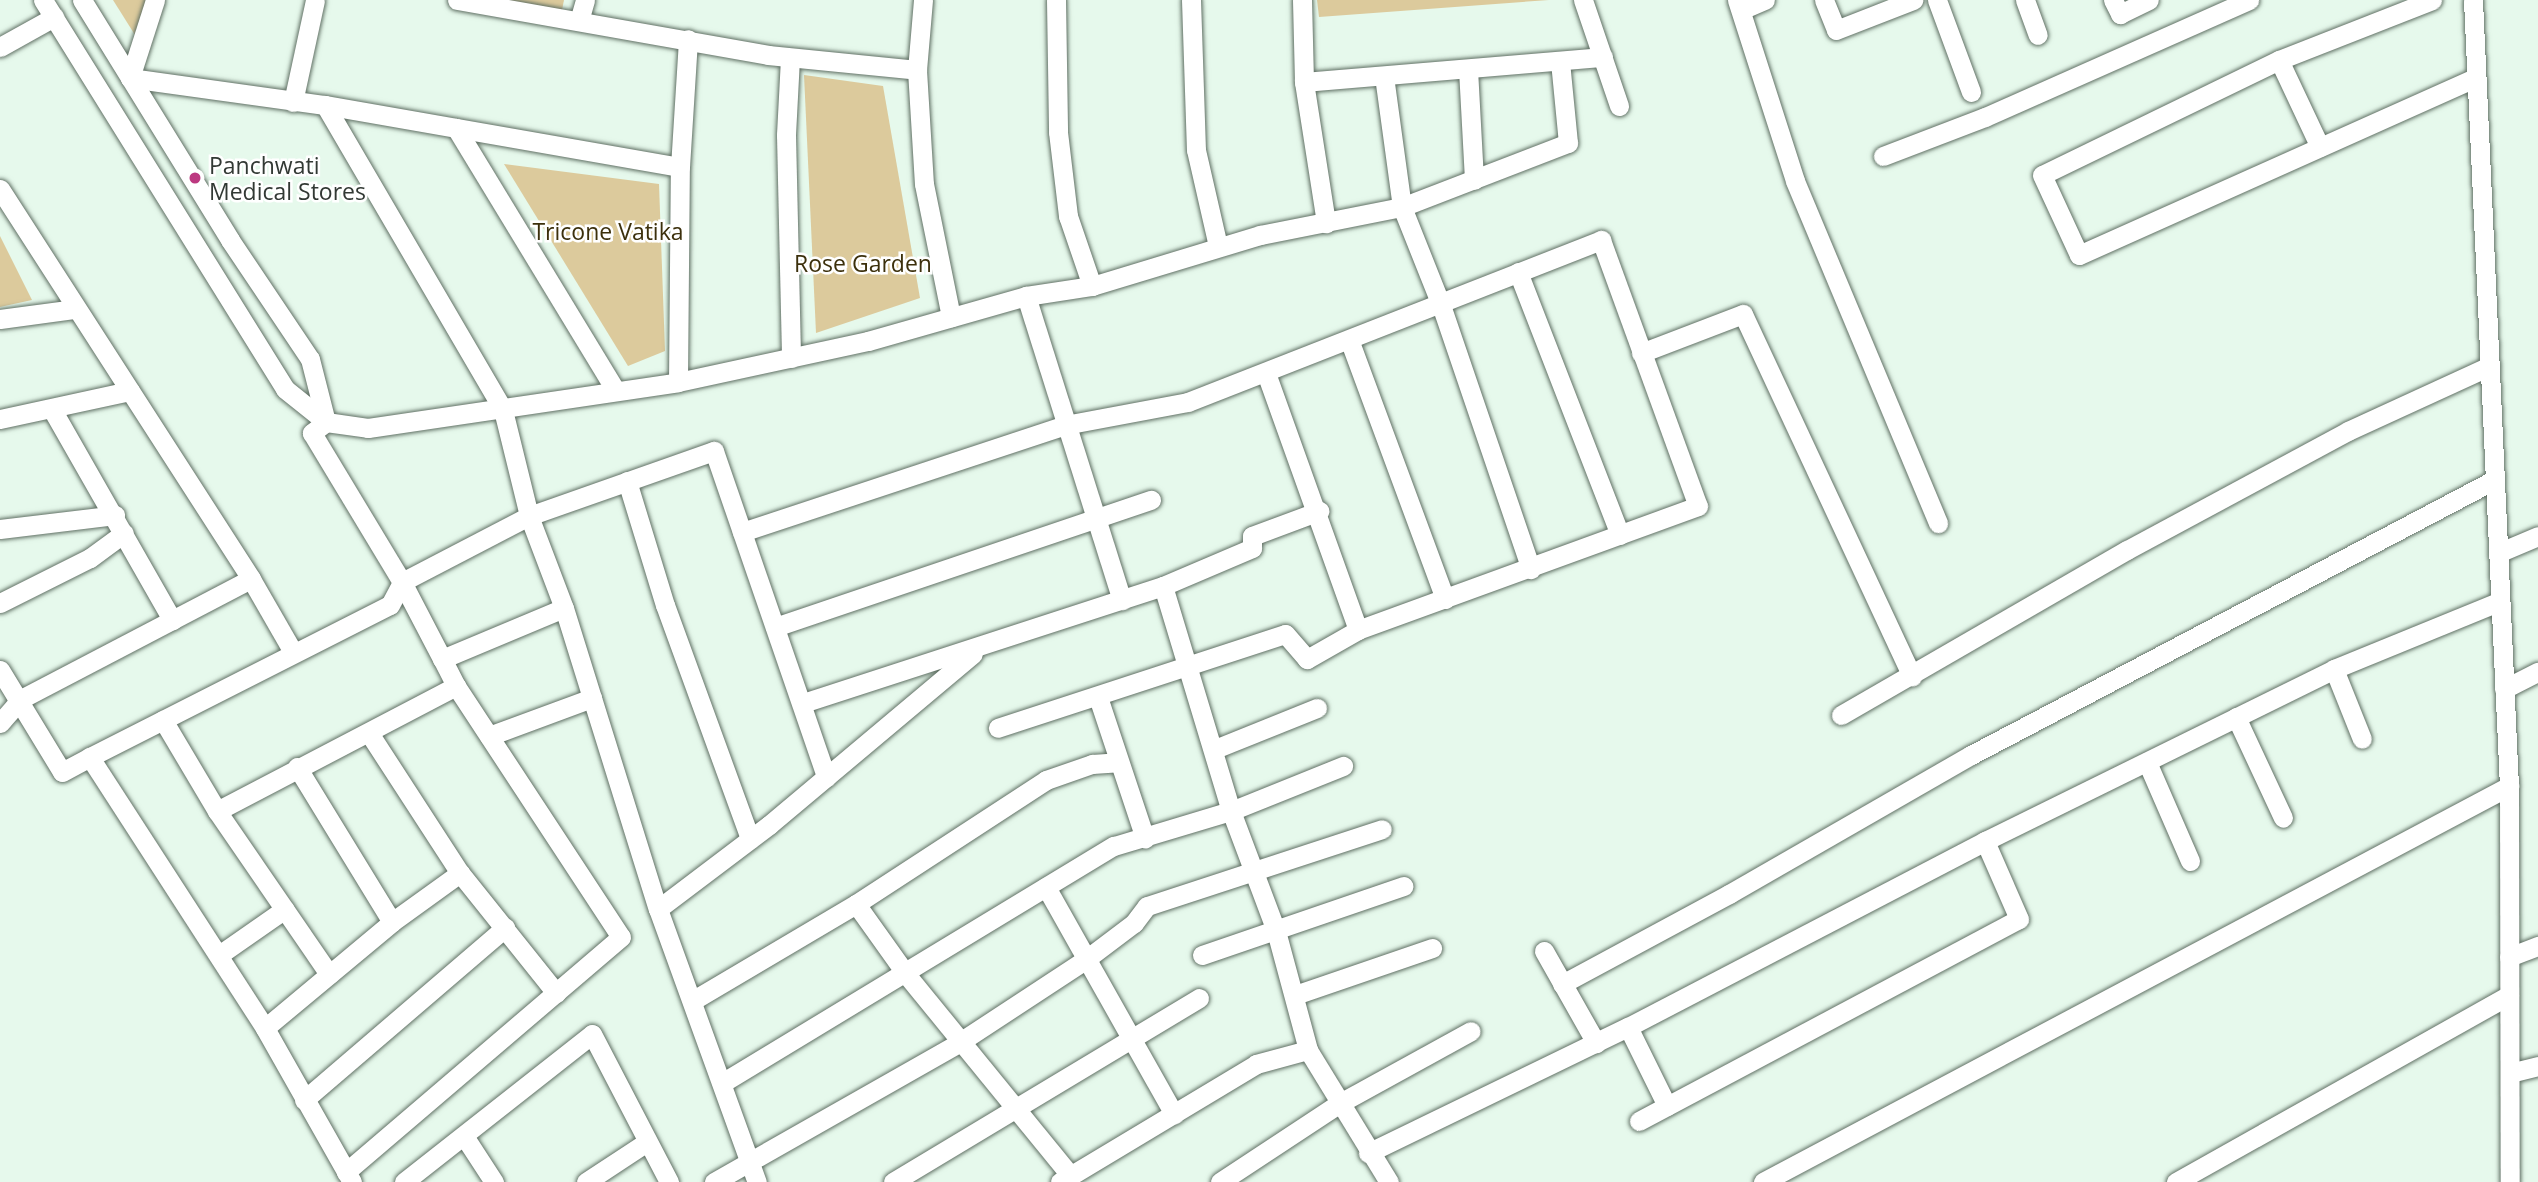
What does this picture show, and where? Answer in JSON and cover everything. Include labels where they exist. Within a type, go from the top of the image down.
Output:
[{"type":"street","points":[[43,0],[285,389],[326,422],[368,428],[678,382],[791,358],[1026,296],[1092,286],[1218,246],[1402,207],[1568,143],[1560,62]]},
{"type":"street","points":[[82,0],[310,359],[326,422]]},
{"type":"street","points":[[130,78],[155,0]]},
{"type":"street","points":[[293,102],[315,0]]},
{"type":"street","points":[[457,0],[790,58],[917,71]]},
{"type":"street","points":[[579,21],[585,0]]},
{"type":"street","points":[[923,0],[917,71],[924,184],[951,317]]},
{"type":"street","points":[[1056,0],[1058,132],[1068,216],[1092,286]]},
{"type":"street","points":[[1191,0],[1196,150],[1218,246]]},
{"type":"street","points":[[1302,0],[1304,82],[1326,223]]},
{"type":"street","points":[[1583,0],[1619,106]]},
{"type":"street","points":[[1765,0],[1739,5],[1795,181],[1938,523]]},
{"type":"street","points":[[1824,0],[1836,30],[1913,0]]},
{"type":"street","points":[[1937,0],[1971,92]]},
{"type":"street","points":[[2025,0],[2038,34]]},
{"type":"street","points":[[2113,0],[2120,14],[2149,0]]},
{"type":"street","points":[[1883,156],[1985,117],[2249,0]]},
{"type":"street","points":[[2432,0],[2279,60],[2042,175],[2079,255],[2476,77]]},
{"type":"street","points":[[2473,0],[2498,602],[2509,786],[2510,1182]]},
{"type":"street","points":[[0,47],[54,17]]},
{"type":"street","points":[[678,382],[680,167],[688,39]]},
{"type":"street","points":[[1304,82],[1603,57]]},
{"type":"street","points":[[790,58],[786,135],[791,358]]},
{"type":"street","points":[[2279,60],[2320,147]]},
{"type":"street","points":[[1468,69],[1474,180]]},
{"type":"street","points":[[1384,75],[1402,207],[1441,306],[1531,569]]},
{"type":"street","points":[[130,78],[325,105],[680,167]]},
{"type":"street","points":[[325,105],[503,410],[529,516],[564,608],[659,909],[757,1182]]},
{"type":"street","points":[[456,128],[615,390]]},
{"type":"street","points":[[0,189],[251,579],[293,652]]},
{"type":"street","points":[[741,532],[1065,425],[1188,402],[1350,342],[1601,240],[1698,506],[1358,630],[1307,659],[1285,634],[1098,697],[998,727]]},
{"type":"street","points":[[1518,272],[1620,535]]},
{"type":"street","points":[[1026,296],[1095,522],[1122,600]]},
{"type":"street","points":[[0,319],[75,309]]},
{"type":"street","points":[[1642,353],[1743,314],[1912,676]]},
{"type":"street","points":[[1350,342],[1446,599]]},
{"type":"street","points":[[1841,715],[2127,550],[2348,431],[2489,366]]},
{"type":"street","points":[[1266,373],[1319,511],[1358,630]]},
{"type":"street","points":[[0,419],[53,411],[130,391]]},
{"type":"street","points":[[53,411],[120,524],[172,620]]},
{"type":"street","points":[[90,757],[265,1028],[349,1177],[621,937],[456,686],[402,582],[312,433],[326,422]]},
{"type":"street","points":[[0,670],[21,699],[62,772],[293,652],[390,605],[402,582],[529,516],[713,451],[803,703],[826,777]]},
{"type":"street","points":[[1562,984],[1730,894],[1971,755],[2494,480]]},
{"type":"street","points":[[627,481],[665,605],[750,839]]},
{"type":"street","points":[[775,628],[1095,522],[1151,500]]},
{"type":"street","points":[[803,703],[980,648],[1163,586],[1252,548],[1252,536],[1319,511]]},
{"type":"street","points":[[0,529],[120,524]]},
{"type":"street","points":[[0,603],[90,558],[120,524]]},
{"type":"street","points":[[2498,553],[2538,536]]},
{"type":"street","points":[[0,723],[21,699],[251,579]]},
{"type":"street","points":[[1163,586],[1215,749],[1231,811],[1276,931],[1308,1050],[1368,1153],[1390,1182]]},
{"type":"street","points":[[1368,1153],[1628,1027],[1985,841],[2334,669],[2498,602]]},
{"type":"street","points":[[442,659],[564,608]]},
{"type":"street","points":[[659,909],[750,839],[980,648]]},
{"type":"street","points":[[2334,669],[2362,739]]},
{"type":"street","points":[[2504,689],[2538,672]]},
{"type":"street","points":[[217,811],[297,766],[369,733],[456,686]]},
{"type":"street","points":[[1098,697],[1145,838]]},
{"type":"street","points":[[489,736],[592,698]]},
{"type":"street","points":[[1215,749],[1317,708]]},
{"type":"street","points":[[2236,717],[2283,818]]},
{"type":"street","points":[[163,720],[217,811],[329,974]]},
{"type":"street","points":[[369,733],[460,873],[556,993]]},
{"type":"street","points":[[692,1001],[856,904],[1046,780],[1092,764],[1118,762]]},
{"type":"street","points":[[2147,762],[2190,861]]},
{"type":"street","points":[[297,766],[392,922]]},
{"type":"street","points":[[722,1083],[1114,846],[1231,811],[1343,766]]},
{"type":"street","points":[[1763,1182],[2509,786]]},
{"type":"street","points":[[714,1182],[960,1042],[1085,960],[1134,923],[1147,906],[1382,829]]},
{"type":"street","points":[[1639,1121],[2019,919],[1985,841]]},
{"type":"street","points":[[265,1028],[392,922],[460,873]]},
{"type":"street","points":[[1202,956],[1404,886]]},
{"type":"street","points":[[1046,887],[1129,1040],[1174,1114]]},
{"type":"street","points":[[856,904],[906,974],[1019,1110],[1065,1179],[1256,1063],[1308,1050]]},
{"type":"street","points":[[219,955],[285,909]]},
{"type":"street","points":[[304,1100],[505,928]]},
{"type":"street","points":[[2509,957],[2538,946]]},
{"type":"street","points":[[1295,995],[1432,948]]},
{"type":"street","points":[[1544,951],[1596,1043]]},
{"type":"street","points":[[2176,1182],[2510,995]]},
{"type":"street","points":[[893,1182],[1019,1110],[1199,998]]},
{"type":"street","points":[[1628,1027],[1667,1106]]},
{"type":"street","points":[[1232,1179],[1340,1103],[1471,1031]]},
{"type":"street","points":[[404,1182],[593,1034],[669,1182]]},
{"type":"street","points":[[2510,1073],[2538,1066]]},
{"type":"street","points":[[464,1136],[494,1182]]},
{"type":"street","points":[[586,1182],[647,1142]]},
{"type":"green space","points":[[113,0],[146,0],[135,35]]},
{"type":"green space","points":[[505,0],[564,0],[562,10]]},
{"type":"green space","points":[[1317,0],[1549,0],[1319,17]]},
{"type":"green space","name":"Rose Garden","points":[[804,75],[883,86],[920,298],[816,333]]},
{"type":"green space","name":"Tricone Vatika","points":[[504,164],[659,184],[665,351],[628,366]]},
{"type":"green space","points":[[0,236],[32,300],[0,307]]},
{"type":"place","name":"Panchwati Medical Stores","points":[[195,178]]}]
